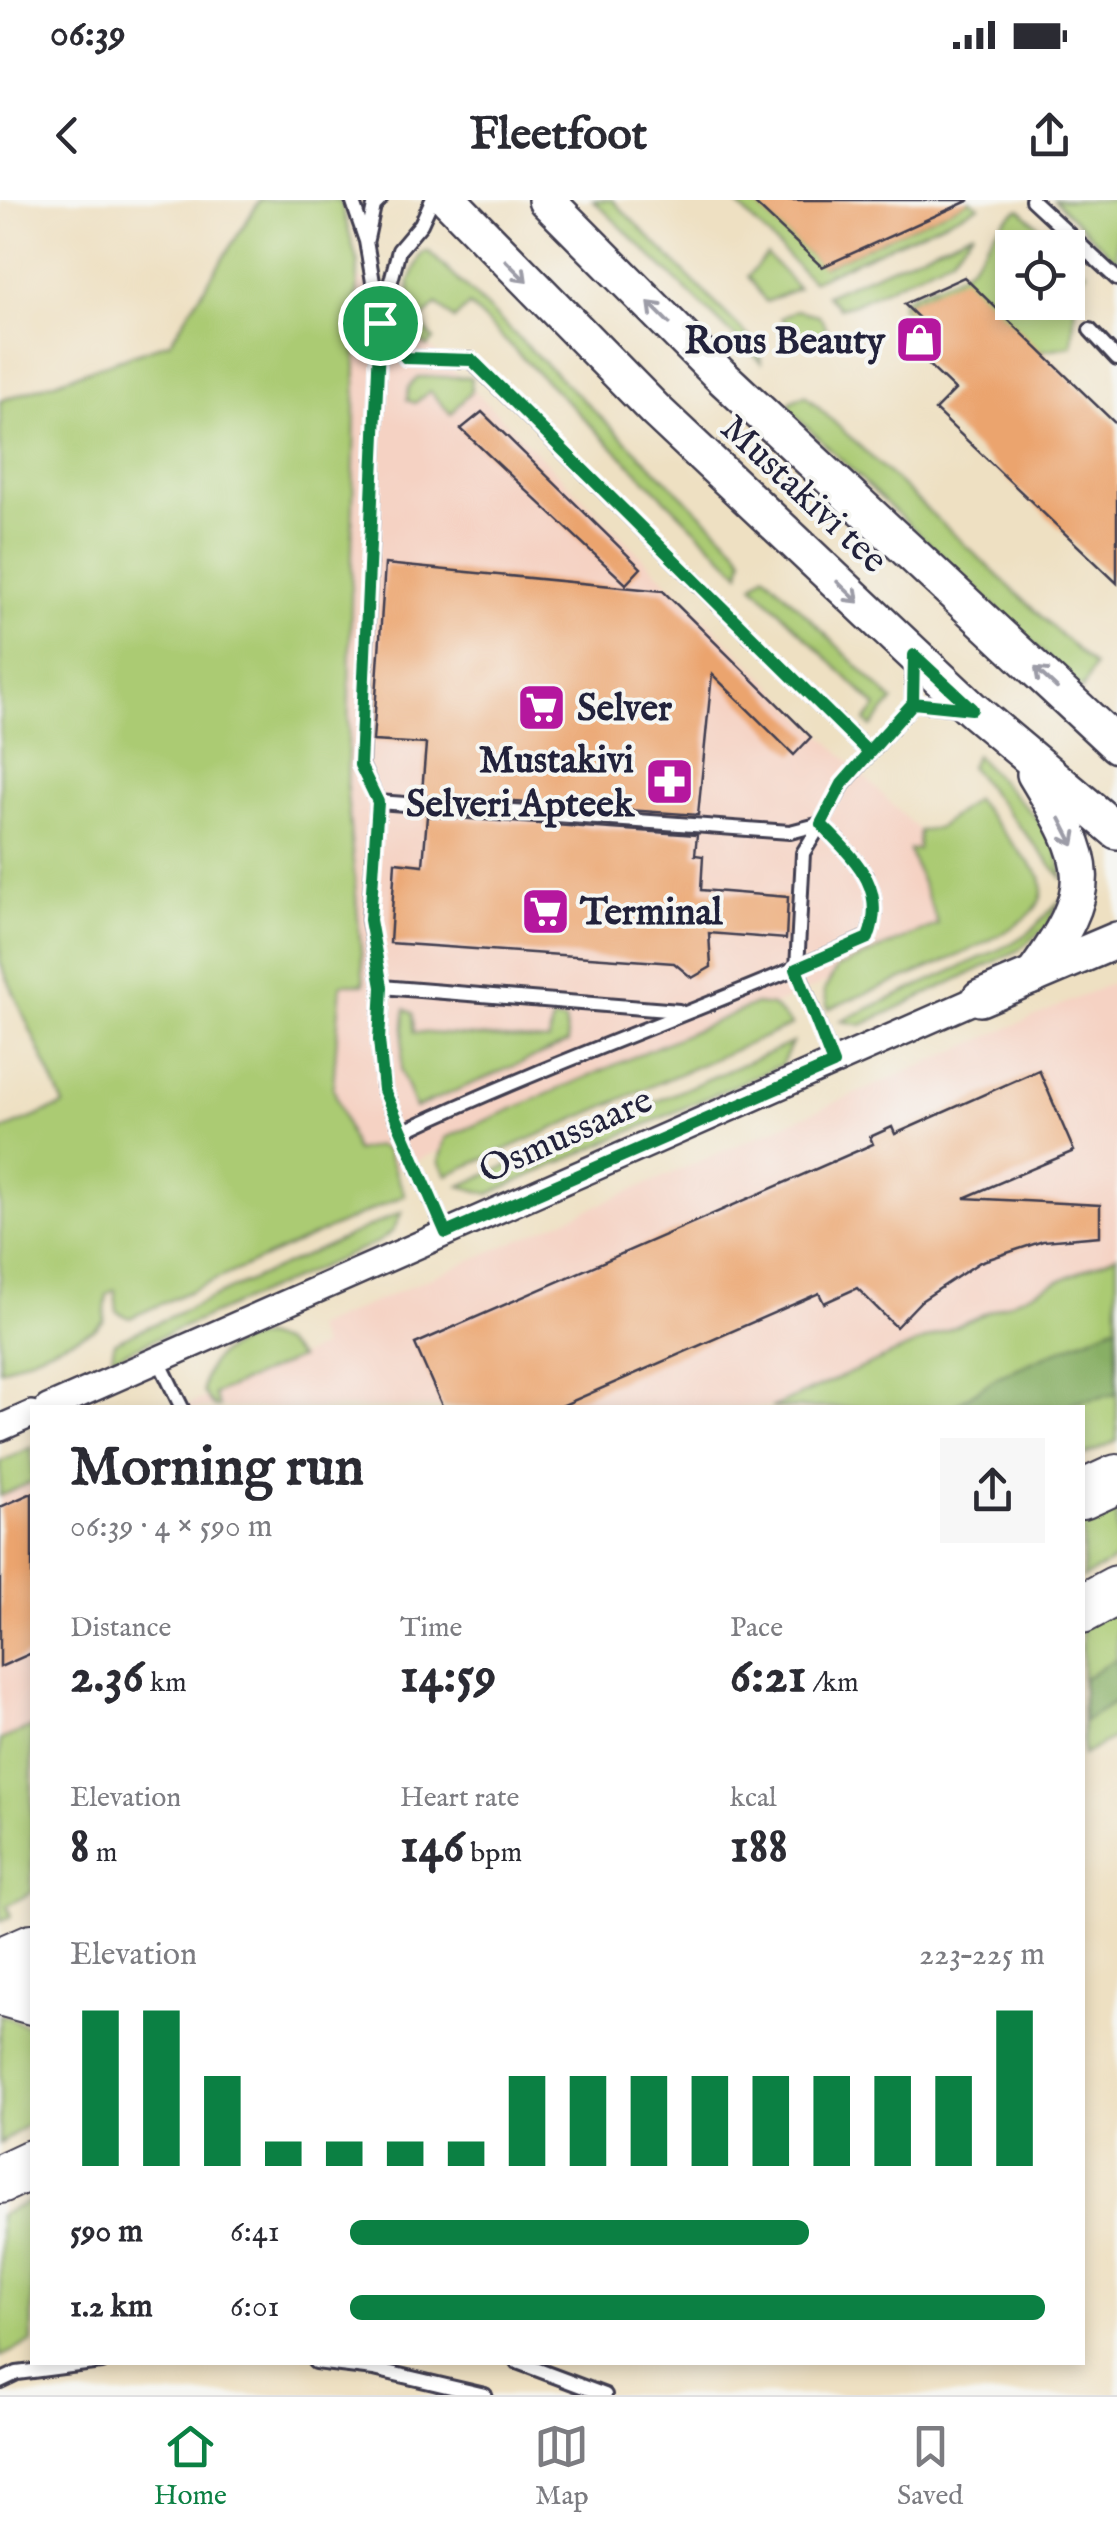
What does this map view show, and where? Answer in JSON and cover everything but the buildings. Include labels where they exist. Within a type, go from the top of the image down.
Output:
[{"type":"highway","points":[[1085,1493],[1117,1480]]},
{"type":"highway","points":[[1085,1607],[1117,1590]]},
{"type":"highway","points":[[0,1962],[30,1949]]},
{"type":"highway","points":[[0,1991],[30,1999]]},
{"type":"main road","name":"Mustakivi tee","points":[[448,200],[655,410],[914,655],[1117,831]]},
{"type":"main road","name":"Mustakivi tee","points":[[546,200],[721,376],[1117,745]]},
{"type":"main road","points":[[1019,748],[1080,858],[1082,888],[1070,921],[1033,976]]},
{"type":"main road","name":"Osmussaare","points":[[980,998],[1117,940]]},
{"type":"street","name":"Osmussaare","points":[[55,1405],[980,998]]},
{"type":"street","points":[[0,1428],[30,1415]]},
{"type":"lane","points":[[352,200],[366,241],[380,323],[360,765],[378,802],[370,920],[382,987],[379,1040],[384,1090],[446,1233]]},
{"type":"lane","points":[[366,241],[374,206],[380,200]]},
{"type":"lane","points":[[380,323],[400,250],[432,200]]},
{"type":"lane","points":[[1032,200],[1117,279]]},
{"type":"lane","points":[[420,224],[444,221],[477,232]]},
{"type":"lane","points":[[380,323],[406,358],[472,360],[868,752]]},
{"type":"lane","points":[[1090,330],[1117,360]]},
{"type":"lane","points":[[833,1064],[796,969],[803,853],[842,784],[913,703],[914,655]]},
{"type":"lane","points":[[913,703],[972,709]]},
{"type":"lane","points":[[378,802],[790,832],[821,824]]},
{"type":"lane","points":[[402,1132],[683,1011],[868,938],[877,915],[871,885],[821,824]]},
{"type":"lane","points":[[382,987],[683,1011]]},
{"type":"lane","points":[[158,1359],[181,1405]]},
{"type":"lane","points":[[0,2381],[18,2373],[78,2365]]},
{"type":"lane","points":[[340,2365],[374,2369],[484,2395]]},
{"type":"lane","points":[[525,2365],[604,2395]]},
{"type":"shaded area","points":[[358,276],[919,831],[918,850],[944,931],[303,1210]]},
{"type":"shaded area","points":[[1117,984],[1117,1256],[775,1405],[188,1405],[322,1347],[314,1328]]},
{"type":"shaded area","points":[[30,1472],[30,1728],[0,1740],[0,1484]]},
{"type":"green space","points":[[260,200],[340,200],[358,264],[347,794],[364,984],[341,984],[333,1087],[355,1151],[377,1146],[386,1150],[405,1195],[130,1318],[117,1312],[115,1290],[107,1294],[104,1321],[94,1330],[0,1370],[0,1131],[64,1105],[0,962],[0,401],[170,342]]},
{"type":"green space","points":[[593,200],[612,200],[759,347],[761,362]]},
{"type":"green space","points":[[733,200],[751,200],[823,267],[970,200],[979,206],[812,281]]},
{"type":"green space","points":[[1054,200],[1117,200],[1117,261],[1085,230]]},
{"type":"green space","points":[[1020,209],[1042,230],[997,230]]},
{"type":"green space","points":[[974,231],[951,257],[854,304],[839,308],[826,295]]},
{"type":"green space","points":[[995,233],[995,308],[964,278],[905,303],[923,321],[919,325],[901,308],[902,300],[954,277],[977,258]]},
{"type":"green space","points":[[428,251],[737,548],[743,558],[740,573],[469,305],[454,320],[437,304],[420,322],[434,340],[427,347],[409,332],[410,281],[421,254]]},
{"type":"green space","points":[[767,255],[798,288],[766,302],[748,276]]},
{"type":"green space","points":[[796,310],[819,315],[828,331],[802,342],[781,318]]},
{"type":"green space","points":[[1007,320],[1074,320],[1072,346],[1039,351]]},
{"type":"green space","points":[[418,377],[471,377],[471,391],[451,414],[430,391],[415,403],[407,400],[409,387]]},
{"type":"green space","points":[[805,395],[1094,666],[1082,690],[790,411],[790,402]]},
{"type":"green space","points":[[765,574],[893,701],[871,727],[865,721],[877,707],[753,585]]},
{"type":"green space","points":[[975,755],[1055,837],[1063,879],[970,767]]},
{"type":"green space","points":[[975,799],[1041,877],[1041,896],[1035,908],[1016,925],[966,952],[828,1009],[824,991],[837,968],[938,924],[909,850],[918,849],[919,831],[938,828]]},
{"type":"green space","points":[[1060,900],[1047,927],[1017,951],[862,1025],[841,1021],[1007,946],[1031,931]]},
{"type":"green space","points":[[756,1004],[772,1006],[792,1025],[447,1175],[439,1162],[445,1138]]},
{"type":"green space","points":[[405,1009],[413,1013],[414,1032],[549,1041],[552,1020],[565,1021],[568,1043],[415,1108],[401,1071]]},
{"type":"green space","points":[[792,1043],[781,1065],[489,1194],[460,1186]]},
{"type":"green space","points":[[402,1212],[393,1231],[378,1242],[112,1358],[114,1342]]},
{"type":"green space","points":[[1117,1255],[1117,1441],[1085,1455],[1085,1405],[778,1405]]},
{"type":"green space","points":[[1117,1325],[1117,1394],[1070,1405],[956,1405],[997,1377]]},
{"type":"green space","points":[[263,1337],[283,1343],[299,1358],[214,1394],[218,1405],[213,1405],[203,1392],[208,1369],[221,1353]]},
{"type":"green space","points":[[30,1448],[30,1483],[0,1496],[0,1462]]},
{"type":"green space","points":[[1117,1498],[1117,1559],[1085,1577],[1085,1512]]},
{"type":"green space","points":[[1117,1607],[1117,1736],[1085,1754],[1085,1623]]},
{"type":"green space","points":[[1117,1658],[1117,1701],[1085,1721],[1085,1678]]},
{"type":"green space","points":[[30,1728],[30,1893],[7,1906],[11,1916],[0,1921],[0,1740]]},
{"type":"green space","points":[[0,2014],[30,2027],[30,2122],[0,2144]]},
{"type":"green space","points":[[30,2201],[30,2343],[0,2357],[0,2215]]},
{"type":"place","name":"Rous Beauty","points":[[920,340]]},
{"type":"place","name":"Selver","points":[[542,707]]},
{"type":"place","name":"Mustakivi Selveri Apteek","points":[[669,781]]},
{"type":"place","name":"Terminal","points":[[545,911]]},
{"type":"route","points":[[380,323],[360,765],[378,802],[370,920],[382,987],[379,1040],[384,1090],[446,1233],[833,1064],[796,969],[868,938],[877,915],[871,885],[856,861],[821,824],[842,784],[913,703],[914,655],[972,709],[913,703],[868,752],[472,360],[406,358],[380,323]]}]
